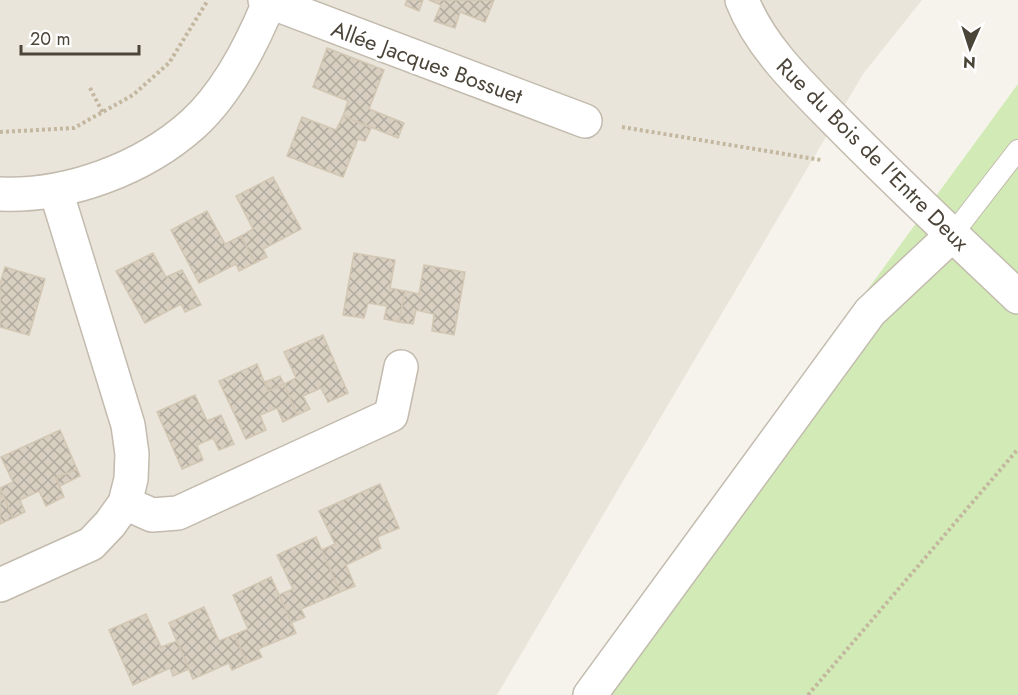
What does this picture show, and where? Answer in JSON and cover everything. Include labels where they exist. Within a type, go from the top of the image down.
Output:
[{"type":"street","name":"Rue du Bois de l'Entre Deux","points":[[742,0],[766,45],[820,104],[914,200],[1018,297]]},
{"type":"street","name":"Allée Jacques Bossuet","points":[[268,1],[585,121]]},
{"type":"street","points":[[0,194],[56,191],[118,171],[161,148],[194,123],[220,90],[244,53],[268,1]]},
{"type":"street","points":[[0,585],[91,544],[125,503],[131,479],[132,454],[128,425],[56,191]]},
{"type":"street","points":[[590,695],[870,312],[952,235]]},
{"type":"street","points":[[125,503],[152,515],[178,513],[391,415],[401,367]]},
{"type":"lane","points":[[952,235],[1018,150]]},
{"type":"path","points":[[0,132],[74,128],[133,95],[169,63],[208,0]]},
{"type":"path","points":[[90,88],[103,113]]},
{"type":"path","points":[[585,121],[832,162]]},
{"type":"path","points":[[808,695],[1018,449]]},
{"type":"shaded area","points":[[0,0],[922,0],[863,74],[497,695],[0,695]]},
{"type":"green space","points":[[1018,84],[1018,695],[571,695]]},
{"type":"building","points":[[407,0],[423,0],[419,11],[405,5]]},
{"type":"building","points":[[429,0],[494,0],[485,22],[460,12],[455,28],[434,21],[441,5]]},
{"type":"building","points":[[327,48],[384,70],[369,109],[404,123],[398,138],[343,116],[348,101],[313,87]]},
{"type":"building","points":[[343,116],[371,128],[365,141],[358,139],[343,177],[287,156],[302,117],[336,130]]},
{"type":"building","points":[[273,177],[301,229],[263,249],[267,257],[255,263],[241,236],[253,229],[236,196]]},
{"type":"building","points":[[207,211],[225,244],[241,236],[255,263],[239,271],[236,264],[199,283],[171,230]]},
{"type":"building","points":[[153,253],[166,277],[182,270],[201,305],[185,312],[181,304],[145,323],[116,271]]},
{"type":"building","points":[[354,253],[395,260],[390,288],[405,291],[399,322],[384,319],[387,306],[368,303],[364,318],[343,315]]},
{"type":"building","points":[[424,265],[465,272],[454,335],[432,331],[434,314],[416,310],[413,324],[399,322],[405,291],[419,294]]},
{"type":"building","points":[[5,267],[45,279],[29,335],[0,327],[0,284]]},
{"type":"building","points":[[323,335],[348,393],[328,402],[321,388],[303,396],[310,409],[297,415],[284,384],[296,378],[284,352]]},
{"type":"building","points":[[257,364],[268,391],[284,384],[297,415],[283,422],[277,408],[260,415],[266,430],[246,439],[219,381]]},
{"type":"building","points":[[280,376],[284,384],[268,391],[265,382]]},
{"type":"building","points":[[195,395],[207,421],[221,415],[234,444],[219,450],[213,438],[197,445],[203,460],[182,469],[157,412]]},
{"type":"building","points":[[60,430],[77,469],[56,478],[64,497],[46,506],[39,491],[20,500],[25,512],[13,518],[0,488],[13,482],[1,457]]},
{"type":"building","points":[[77,469],[80,476],[60,486],[56,478]]},
{"type":"building","points":[[380,484],[399,528],[377,537],[381,548],[346,565],[355,586],[340,592],[321,550],[335,544],[319,511]]},
{"type":"building","points":[[0,488],[13,518],[0,524]]},
{"type":"building","points":[[316,537],[340,592],[301,609],[305,617],[291,623],[279,595],[293,589],[277,555]]},
{"type":"building","points":[[271,577],[296,633],[258,649],[262,657],[247,663],[234,635],[248,629],[233,595]]},
{"type":"building","points":[[204,607],[219,641],[234,635],[247,663],[232,670],[229,663],[193,679],[169,623]]},
{"type":"building","points":[[146,614],[161,647],[177,641],[189,669],[173,676],[170,668],[133,685],[109,630]]}]
